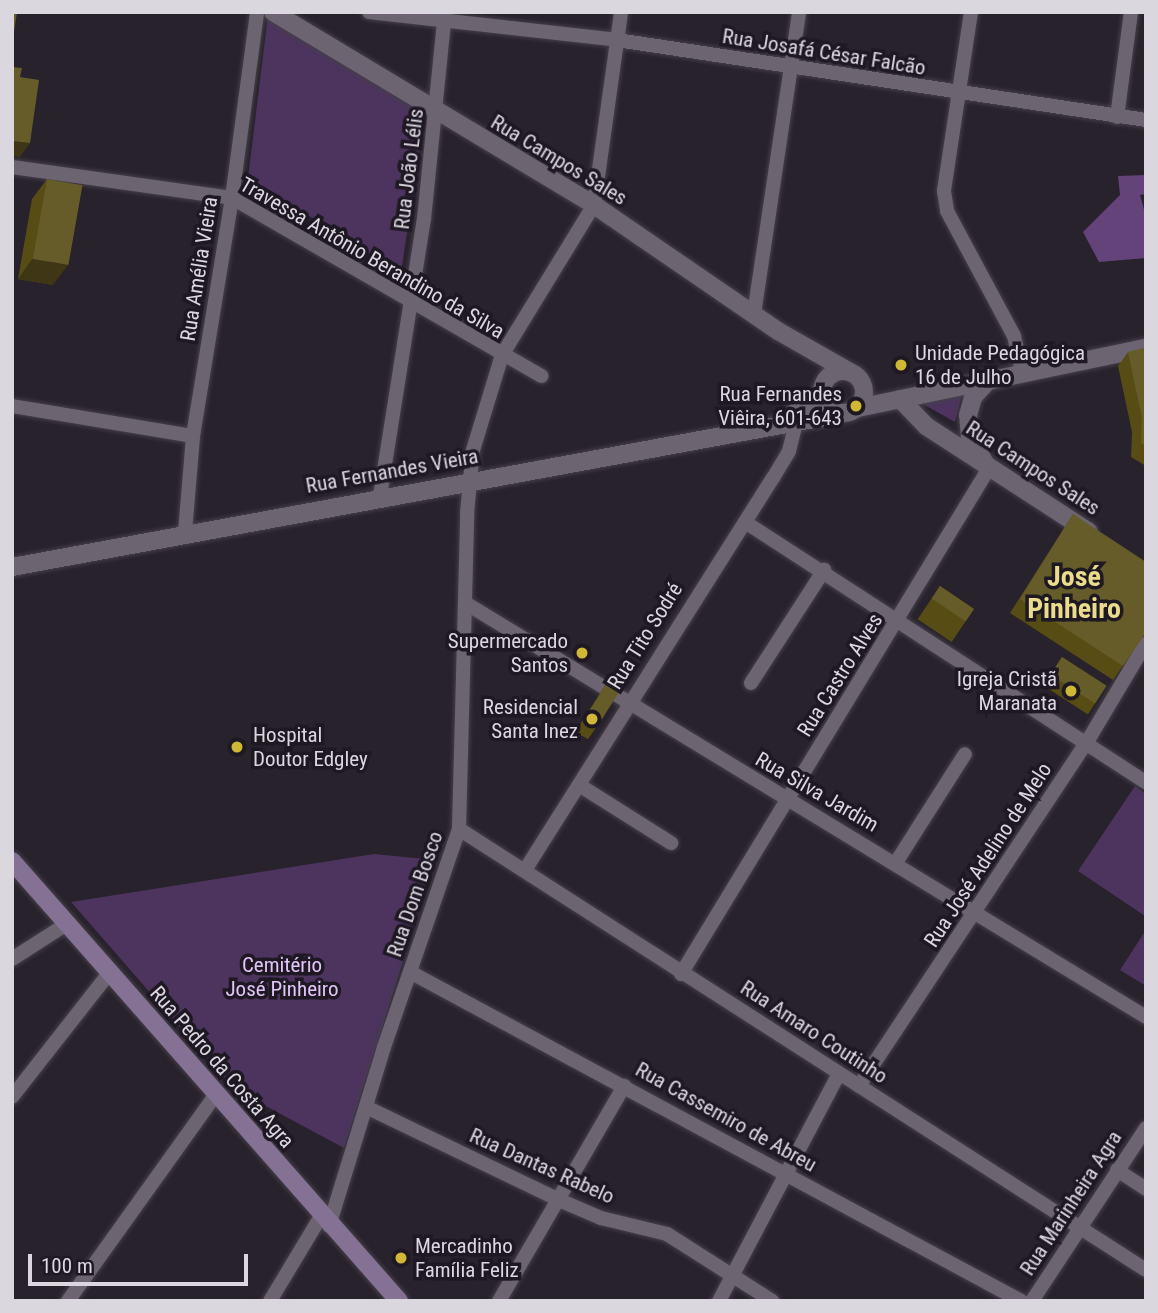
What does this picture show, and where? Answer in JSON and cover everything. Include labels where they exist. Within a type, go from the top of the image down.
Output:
[{"type":"main road","name":"Rua Pedro da Costa Agra","points":[[12,861],[325,1221],[398,1301]]},
{"type":"street","name":"Rua Amélia Vieira","points":[[185,532],[193,436],[232,198],[257,12]]},
{"type":"street","name":"Rua Josafá César Falcão","points":[[369,12],[444,18],[617,40],[961,95],[1146,120]]},
{"type":"street","points":[[594,205],[621,12]]},
{"type":"street","points":[[754,314],[794,67],[799,12]]},
{"type":"street","points":[[971,12],[961,95],[946,172],[947,211],[1014,336],[1022,372]]},
{"type":"street","points":[[1117,117],[1131,12]]},
{"type":"street","name":"Rua Campos Sales","points":[[282,14],[438,113],[594,205],[754,314],[898,399],[926,426],[1101,540]]},
{"type":"street","name":"Rua João Lélis","points":[[380,496],[438,113],[444,18]]},
{"type":"street","name":"Travessa Antônio Berandino da Silva","points":[[12,167],[232,198],[541,376]]},
{"type":"street","name":"Rua Dom Bosco","points":[[325,1221],[459,829],[470,480],[479,428],[502,355],[594,205]]},
{"type":"street","points":[[817,351],[830,409],[841,414],[1022,372],[1146,348]]},
{"type":"street","points":[[825,385],[854,374],[865,389],[858,408]]},
{"type":"street","points":[[989,468],[967,426],[973,397],[990,379]]},
{"type":"street","name":"Rua Fernandes Vieira","points":[[788,423],[825,385]]},
{"type":"street","points":[[12,406],[193,436]]},
{"type":"street","name":"Rua Fernandes Vieira","points":[[12,566],[380,496],[841,414]]},
{"type":"street","name":"Rua Tito Sodré","points":[[524,870],[784,460],[788,423]]},
{"type":"street","name":"Rua Castro Alves","points":[[681,974],[790,799],[989,468]]},
{"type":"street","points":[[745,522],[824,570],[1146,782]]},
{"type":"street","points":[[751,683],[824,570]]},
{"type":"street","name":"Rua Silva Jardim","points":[[467,604],[627,704],[976,911],[1146,1017]]},
{"type":"street","name":"Rua José Adelino de Melo","points":[[859,1086],[1087,742],[1146,643]]},
{"type":"street","points":[[895,864],[965,754]]},
{"type":"street","points":[[579,785],[671,843]]},
{"type":"street","name":"Rua Amaro Coutinho","points":[[459,829],[838,1075],[1146,1270]]},
{"type":"street","points":[[12,959],[68,923]]},
{"type":"street","points":[[12,1097],[110,972]]},
{"type":"street","name":"Rua Cassemiro de Abreu","points":[[410,972],[1021,1301]]},
{"type":"street","points":[[719,1301],[838,1075]]},
{"type":"street","points":[[499,1301],[624,1086]]},
{"type":"street","points":[[68,1301],[216,1094]]},
{"type":"street","name":"Rua Dantas Rabelo","points":[[366,1107],[601,1218],[667,1234],[772,1301]]},
{"type":"street","name":"Rua Marinheira Agra","points":[[1032,1301],[1146,1128]]},
{"type":"street","points":[[1117,1170],[1146,1189]]},
{"type":"street","points":[[270,1301],[325,1221]]},
{"type":"green space","points":[[268,15],[425,113],[401,273],[248,178]]},
{"type":"green space","points":[[962,394],[955,422],[921,403]]},
{"type":"green space","points":[[1135,786],[1146,794],[1145,916],[1078,871]]},
{"type":"green space","name":"Cemitério José Pinheiro","points":[[374,854],[435,860],[344,1148],[234,1089],[71,902]]},
{"type":"green space","points":[[1144,933],[1146,935],[1146,986],[1120,970]]},
{"type":"shaded area","points":[[1146,175],[1146,194],[1140,195],[1146,217],[1146,258],[1099,262],[1083,232],[1120,195],[1118,176]]},
{"type":"building","points":[[12,12],[17,12],[12,45]]},
{"type":"building","points":[[12,67],[22,68],[20,77],[39,80],[30,143],[12,141]]},
{"type":"building","points":[[47,179],[82,185],[68,265],[33,259]]},
{"type":"building","points":[[1146,348],[1146,446],[1141,443],[1142,418],[1128,352]]},
{"type":"building","points":[[1073,514],[1146,562],[1146,632],[1123,666],[1020,599]]},
{"type":"building","points":[[940,586],[974,609],[966,621],[932,598]]},
{"type":"building","points":[[1062,657],[1106,686],[1095,703],[1051,675]]},
{"type":"building","points":[[610,678],[623,686],[602,719],[589,711]]},
{"type":"place","name":"Unidade Pedagógica 16 de Julho","points":[[901,365]]},
{"type":"place","name":"Rua Fernandes Viêira, 601-643","points":[[856,406]]},
{"type":"place","name":"Supermercado Santos","points":[[582,653]]},
{"type":"place","name":"Igreja Cristã Maranata","points":[[1071,691]]},
{"type":"place","name":"Residencial Santa Inez","points":[[592,719]]},
{"type":"place","name":"Hospital Doutor Edgley","points":[[237,747]]},
{"type":"place","name":"Mercadinho Família Feliz","points":[[401,1258]]},
{"type":"district","name":"José Pinheiro","points":[[1074,593]]}]
